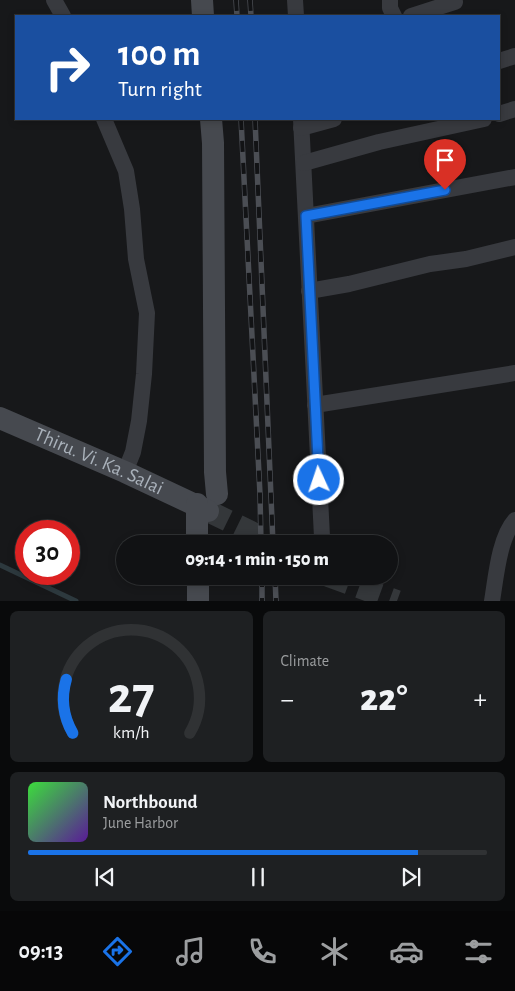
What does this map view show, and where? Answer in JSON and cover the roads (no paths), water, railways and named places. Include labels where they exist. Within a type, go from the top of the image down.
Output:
[{"type":"street","points":[[54,0],[62,15]]},
{"type":"street","points":[[202,0],[203,15]]},
{"type":"street","points":[[295,0],[296,15]]},
{"type":"street","points":[[390,0],[390,8],[394,15]]},
{"type":"street","points":[[414,15],[455,2]]},
{"type":"street","points":[[500,61],[515,56]]},
{"type":"street","points":[[500,114],[515,109]]},
{"type":"street","points":[[104,120],[126,171],[132,209],[136,259],[147,313],[144,374],[139,421],[133,452],[125,472]]},
{"type":"street","points":[[199,535],[215,472],[213,143],[211,120]]},
{"type":"street","points":[[322,535],[301,124],[327,120]]},
{"type":"street","points":[[304,163],[396,138],[479,120]]},
{"type":"street","points":[[306,216],[515,177]]},
{"type":"street","points":[[309,290],[349,284],[430,264],[466,259],[515,247]]},
{"type":"street","points":[[315,405],[515,373]]},
{"type":"street","name":"Thiru. Vi. Ka. Salai","points":[[0,418],[125,472],[208,503]]},
{"type":"street","points":[[492,601],[502,549],[509,526],[515,520]]},
{"type":"street","points":[[198,585],[198,601]]},
{"type":"waterway","points":[[0,565],[76,601]]},
{"type":"tunnel","points":[[208,511],[256,535]]},
{"type":"tunnel","points":[[353,585],[397,601]]},
{"type":"railway","points":[[236,0],[237,15]]},
{"type":"railway","points":[[250,0],[251,15]]},
{"type":"railway","points":[[241,120],[261,535]]},
{"type":"railway","points":[[255,120],[273,535]]},
{"type":"railway","points":[[262,585],[262,601]]},
{"type":"railway","points":[[275,585],[276,601]]}]
